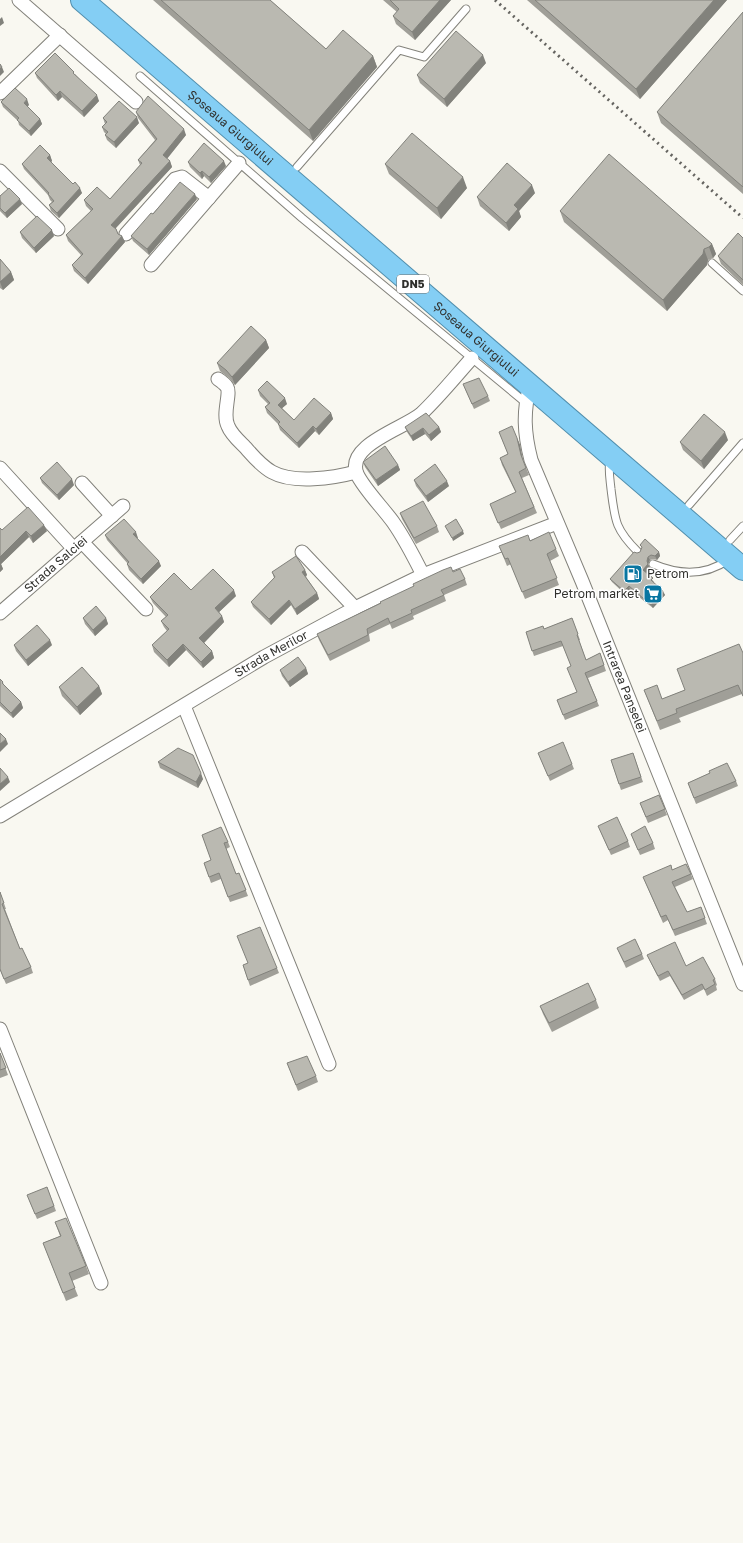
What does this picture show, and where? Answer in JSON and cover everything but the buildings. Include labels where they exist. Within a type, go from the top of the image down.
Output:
[{"type":"highway","name":"Șoseaua Giurgiului","points":[[82,0],[528,394],[738,549]]},
{"type":"highway","name":"Șoseaua Giurgiului","points":[[104,0],[738,549]]},
{"type":"street","points":[[19,0],[136,102]]},
{"type":"street","points":[[0,93],[60,35]]},
{"type":"street","points":[[151,265],[239,163]]},
{"type":"street","points":[[0,171],[58,229]]},
{"type":"street","points":[[126,234],[175,179],[182,177],[209,198]]},
{"type":"street","points":[[423,575],[408,545],[362,482],[356,472],[355,463],[359,455],[370,444],[419,416],[472,358]]},
{"type":"street","points":[[218,379],[227,388],[229,395],[226,404],[228,427],[259,462],[272,472],[284,477],[310,478],[340,477],[356,472]]},
{"type":"street","name":"Intrarea Panselei","points":[[528,394],[526,441],[531,460],[743,984]]},
{"type":"street","points":[[0,468],[78,545],[146,609]]},
{"type":"street","points":[[82,484],[112,516]]},
{"type":"street","name":"Strada Salciei","points":[[0,613],[123,506]]},
{"type":"street","name":"Strada Merilor","points":[[0,816],[264,658],[355,608],[423,575],[557,523]]},
{"type":"street","points":[[302,552],[355,608]]},
{"type":"street","points":[[184,706],[329,1064]]},
{"type":"street","points":[[0,1029],[101,1283]]},
{"type":"lane","points":[[297,167],[398,50],[424,57],[466,9]]},
{"type":"lane","points":[[140,76],[302,218],[472,358],[528,394]]},
{"type":"lane","points":[[712,263],[743,291]]},
{"type":"lane","points":[[689,505],[743,443]]},
{"type":"lane","points":[[611,455],[609,476],[617,524],[625,538],[638,552]]},
{"type":"lane","points":[[653,564],[675,572],[708,570],[720,566],[738,549]]},
{"type":"railway","points":[[495,0],[743,218]]},
{"type":"place","name":"Petrom","points":[[633,574]]},
{"type":"place","name":"Petrom market","points":[[653,594]]}]
